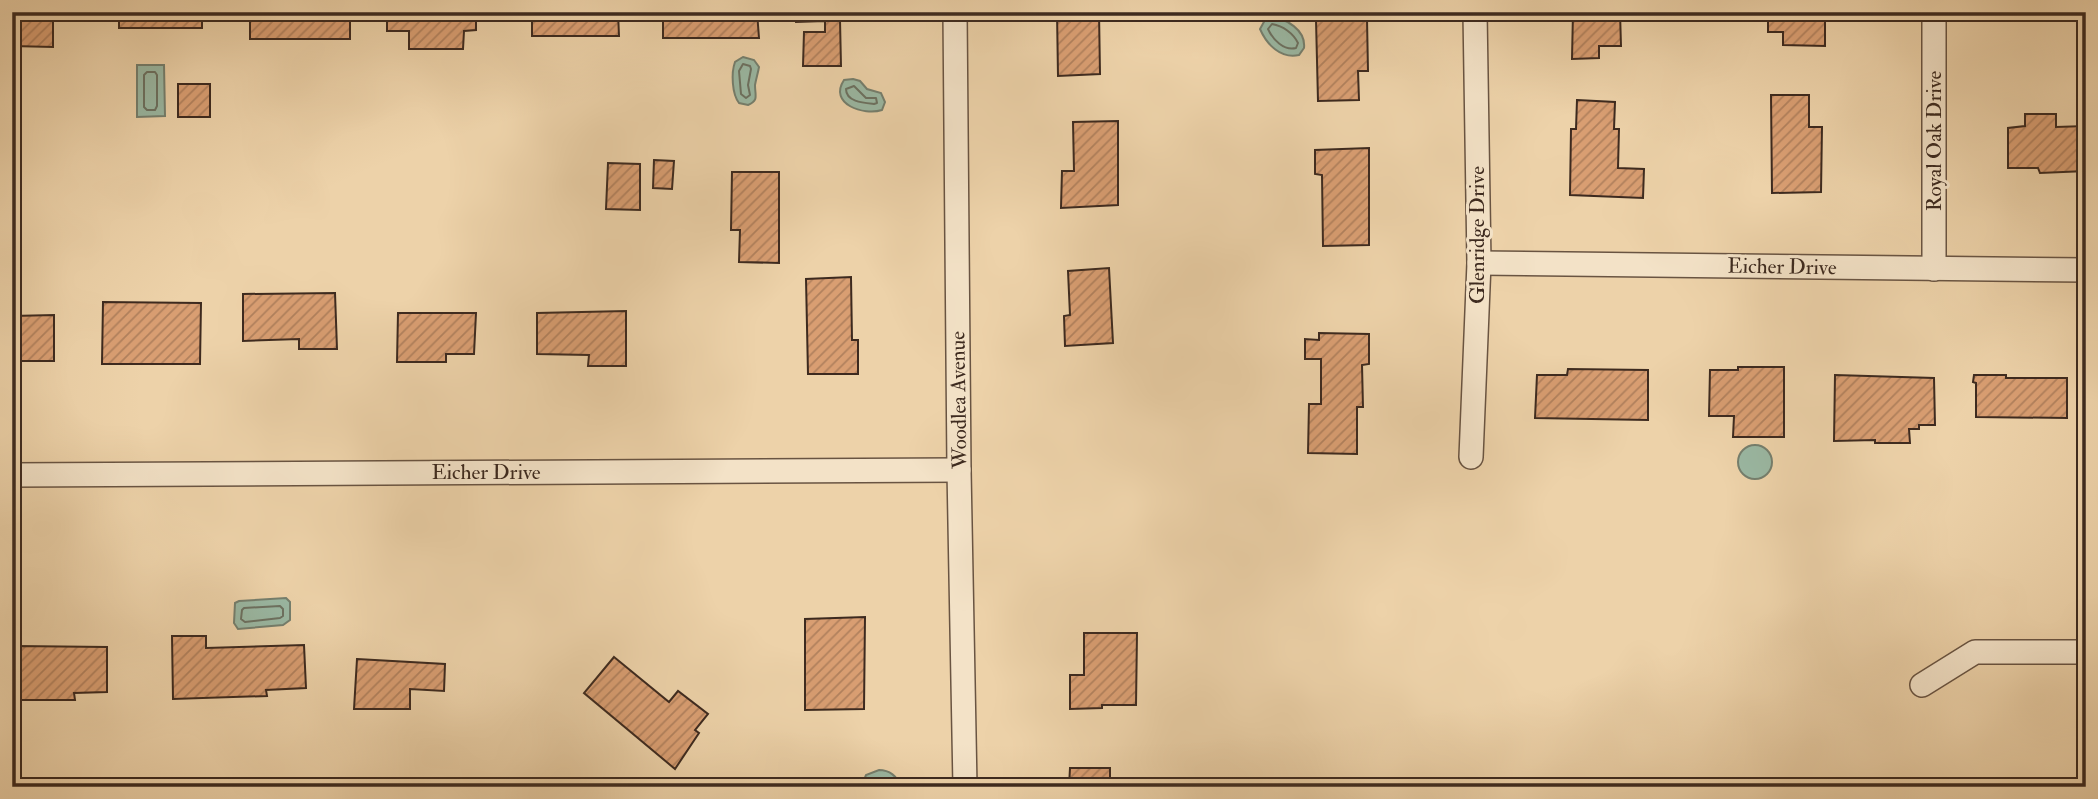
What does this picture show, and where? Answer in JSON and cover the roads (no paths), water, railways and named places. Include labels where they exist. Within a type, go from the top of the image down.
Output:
[{"type":"street","name":"Woodlea Avenue","points":[[955,12],[965,787]]},
{"type":"street","name":"Glenridge Drive","points":[[1471,457],[1479,263],[1475,12]]},
{"type":"street","name":"Royal Oak Drive","points":[[1934,12],[1934,269]]},
{"type":"street","name":"Eicher Drive","points":[[1479,263],[2086,270]]},
{"type":"street","name":"Eicher Drive","points":[[12,475],[959,470]]},
{"type":"street","points":[[1922,685],[1975,652],[2086,652]]},
{"type":"water","points":[[1270,17],[1294,26],[1302,36],[1304,48],[1299,55],[1281,53],[1267,40],[1260,29]]},
{"type":"water","points":[[743,57],[754,60],[759,67],[755,99],[748,105],[739,103],[733,83],[735,62]]},
{"type":"water","points":[[137,65],[164,65],[165,116],[137,117]]},
{"type":"water","points":[[844,80],[860,81],[867,89],[881,93],[885,102],[882,110],[866,111],[844,102],[840,88]]},
{"type":"water","points":[[1755,445],[1767,450],[1772,462],[1767,474],[1755,479],[1743,474],[1738,462],[1743,450]]},
{"type":"water","points":[[286,598],[290,602],[290,620],[283,625],[238,629],[234,623],[235,603],[239,601]]},
{"type":"water","points":[[879,770],[892,774],[900,787],[861,787],[866,775]]}]
